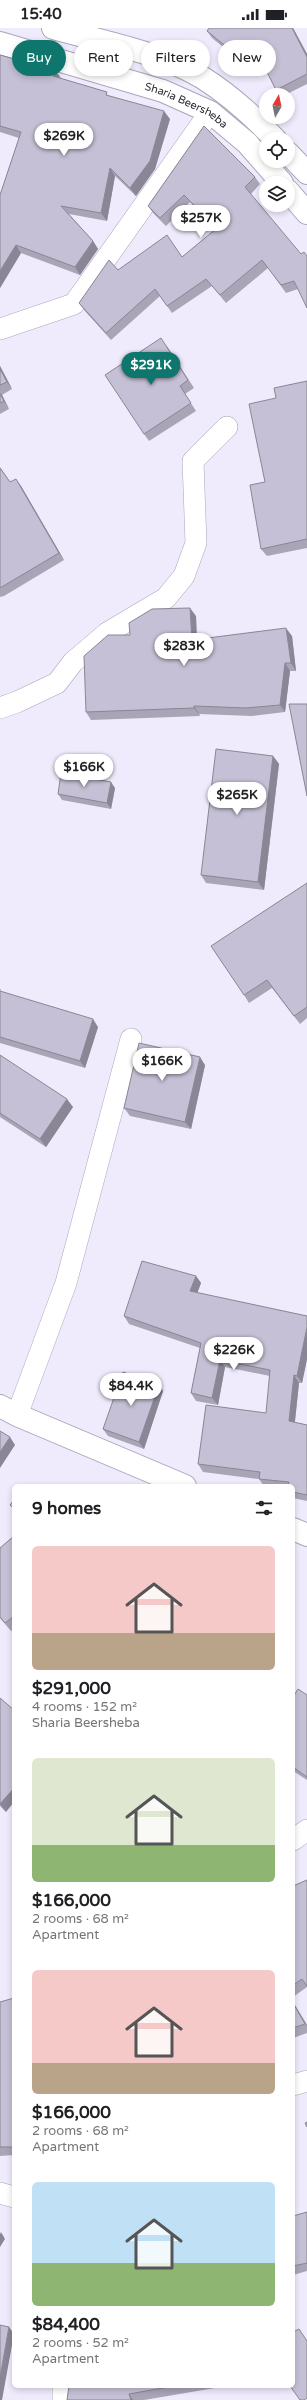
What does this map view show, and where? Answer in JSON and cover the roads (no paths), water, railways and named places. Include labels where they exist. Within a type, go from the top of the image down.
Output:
[{"type":"street","points":[[53,28],[159,58],[202,77],[252,115],[268,132]]},
{"type":"street","name":"Sharia Beersheba","points":[[0,43],[164,91],[210,112],[247,143],[276,176]]},
{"type":"street","points":[[0,329],[74,304],[210,112]]},
{"type":"street","points":[[295,160],[307,173]]},
{"type":"street","points":[[295,199],[307,213]]},
{"type":"street","points":[[0,708],[17,702],[57,682],[73,662],[107,632],[166,598],[184,576],[196,543],[194,461],[227,427]]},
{"type":"street","points":[[131,1040],[66,1283],[9,1410],[180,1484]]},
{"type":"street","points":[[295,1530],[307,1535]]},
{"type":"street","points":[[295,2084],[307,2081]]},
{"type":"street","points":[[0,2193],[12,2196]]},
{"type":"street","points":[[63,2388],[63,2400]]}]
